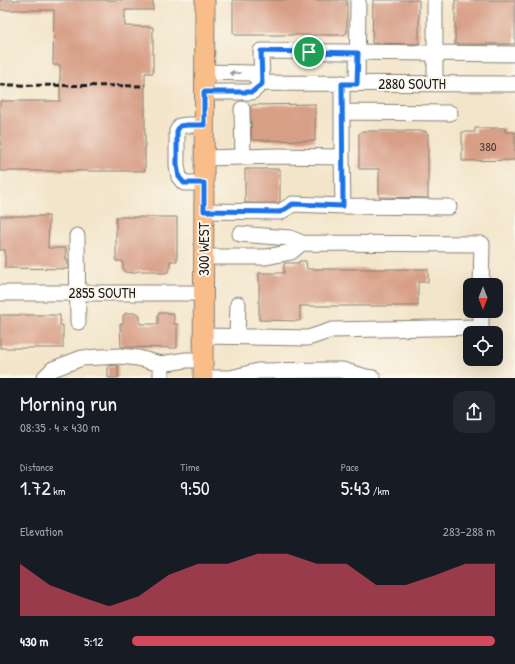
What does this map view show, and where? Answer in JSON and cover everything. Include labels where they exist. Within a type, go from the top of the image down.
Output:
[{"type":"main road","name":"300 WEST","points":[[203,372],[205,0]]},
{"type":"street","points":[[357,84],[358,0]]},
{"type":"street","points":[[434,84],[435,0]]},
{"type":"street","points":[[262,84],[261,51],[515,54]]},
{"type":"street","points":[[205,72],[252,73],[262,84]]},
{"type":"street","name":"2880 SOUTH","points":[[204,92],[252,92],[262,84],[515,84]]},
{"type":"street","points":[[342,84],[343,206]]},
{"type":"street","points":[[242,109],[243,157]]},
{"type":"street","points":[[342,112],[450,113]]},
{"type":"street","points":[[204,125],[180,126],[177,131],[177,165],[179,177],[184,183],[204,183]]},
{"type":"street","points":[[204,158],[278,156],[342,157]]},
{"type":"street","points":[[204,211],[280,212],[293,204],[449,207]]},
{"type":"street","points":[[240,234],[290,238],[302,243],[482,244],[481,278]]},
{"type":"street","points":[[77,236],[78,322]]},
{"type":"street","points":[[204,257],[266,257],[291,252],[302,243]]},
{"type":"street","name":"2855 SOUTH","points":[[0,293],[204,293]]},
{"type":"street","points":[[238,304],[238,337]]},
{"type":"street","points":[[203,336],[308,338],[332,330],[481,327],[481,318]]},
{"type":"street","points":[[44,378],[53,369],[82,358],[120,356],[138,358],[161,371],[186,360],[203,372],[231,378],[258,371],[342,370],[373,378]]},
{"type":"building","points":[[0,0],[153,0],[153,10],[125,10],[125,26],[153,27],[153,73],[145,73],[145,171],[0,171],[0,101],[60,101],[60,65],[53,65],[54,10],[0,10]]},
{"type":"building","points":[[233,0],[347,0],[347,32],[344,35],[235,35],[233,32]]},
{"type":"building","points":[[373,0],[419,0],[419,44],[372,43]]},
{"type":"building","points":[[455,0],[515,0],[515,44],[455,44]]},
{"type":"building","points":[[315,104],[315,141],[252,140],[250,107],[252,105]]},
{"type":"building","points":[[475,128],[505,128],[505,132],[515,132],[515,160],[462,161],[462,132],[475,132]]},
{"type":"building","points":[[362,131],[425,131],[428,134],[428,198],[379,197],[379,169],[359,169],[359,134]]},
{"type":"building","points":[[245,169],[280,169],[280,201],[278,203],[245,203]]},
{"type":"building","points":[[0,216],[49,216],[48,248],[66,248],[68,269],[5,268],[5,250],[0,250]]},
{"type":"building","points":[[116,217],[177,217],[177,261],[170,261],[170,268],[168,272],[125,272],[123,268],[123,261],[116,261]]},
{"type":"building","points":[[299,261],[306,261],[307,269],[428,269],[428,282],[418,282],[418,306],[300,306],[300,321],[259,320],[259,273],[284,273],[284,263],[299,263]]},
{"type":"building","points":[[125,313],[138,313],[138,315],[140,315],[140,324],[158,324],[159,313],[172,313],[172,315],[174,315],[174,324],[177,324],[177,348],[121,347],[120,324],[123,324],[123,315],[125,315]]},
{"type":"building","points":[[0,315],[60,315],[60,325],[63,325],[63,348],[0,348]]},
{"type":"building","points":[[118,365],[118,378],[108,378],[108,366]]},
{"type":"railway","points":[[0,85],[145,86]]},
{"type":"route","points":[[261,51],[309,52],[358,53],[357,84],[342,84],[343,206],[293,204],[280,212],[246,210],[204,211],[204,183],[184,183],[179,177],[177,165],[177,131],[180,126],[204,125],[204,92],[252,92],[262,84],[261,51]]}]
